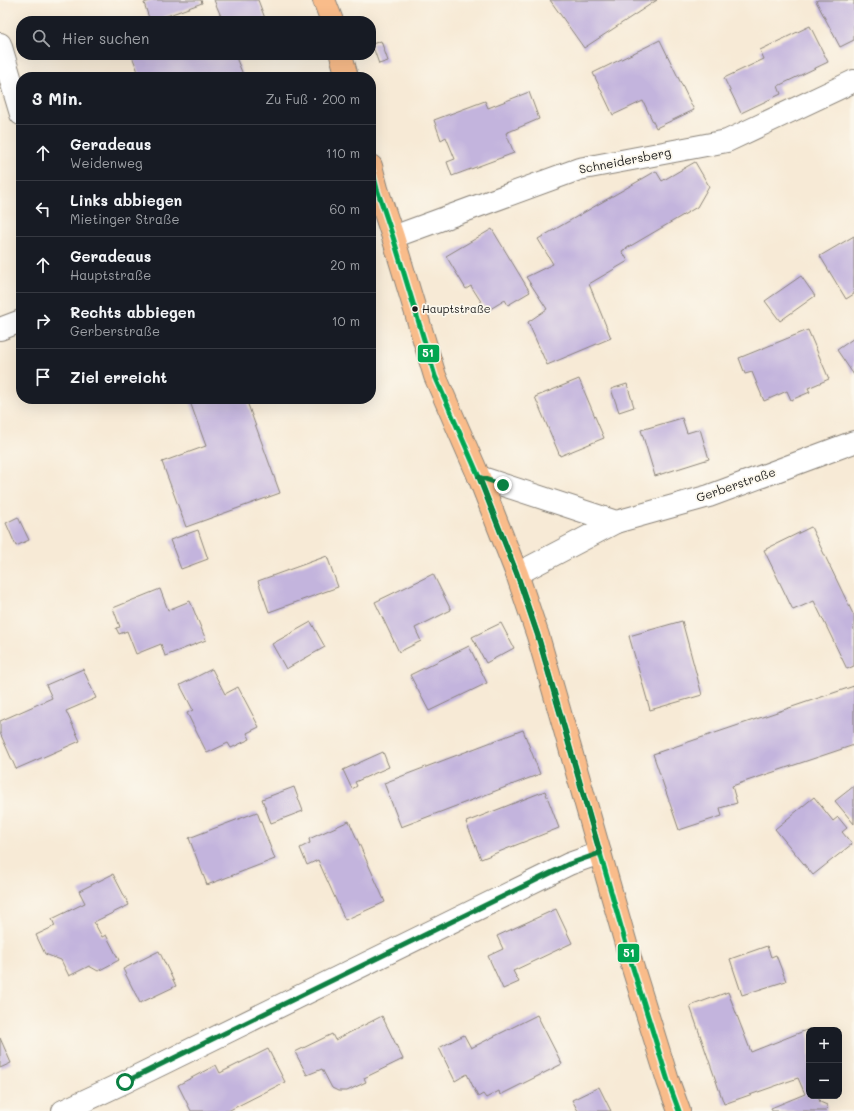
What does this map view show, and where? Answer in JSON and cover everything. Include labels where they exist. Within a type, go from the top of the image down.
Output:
[{"type":"main road","points":[[324,0],[330,16]]},
{"type":"main road","points":[[342,60],[346,72]]},
{"type":"main road","points":[[376,196],[393,237],[435,376],[479,477],[517,574],[538,636],[637,980],[668,1081],[679,1111]]},
{"type":"street","points":[[0,44],[16,97]]},
{"type":"street","name":"Schneidersberg","points":[[393,237],[580,169],[727,141],[854,81]]},
{"type":"street","points":[[0,329],[16,323]]},
{"type":"street","name":"Gerberstraße","points":[[517,574],[616,522],[709,496],[854,442]]},
{"type":"street","points":[[479,477],[616,522]]},
{"type":"street","points":[[63,1111],[569,864],[600,853]]},
{"type":"building","points":[[152,0],[201,0],[202,3],[167,16],[148,16],[144,3]]},
{"type":"building","points":[[214,0],[258,0],[264,16],[221,16]]},
{"type":"building","points":[[550,0],[657,0],[584,48]]},
{"type":"building","points":[[854,0],[854,40],[840,47],[816,1]]},
{"type":"building","points":[[810,26],[828,62],[778,86],[781,94],[741,113],[724,78],[764,59],[760,50]]},
{"type":"building","points":[[660,40],[694,110],[656,128],[643,101],[613,115],[593,73]]},
{"type":"building","points":[[381,41],[388,61],[379,64],[376,55],[376,43]]},
{"type":"building","points":[[134,60],[237,60],[242,72],[138,72]]},
{"type":"building","points":[[529,92],[539,119],[506,133],[514,153],[452,176],[447,162],[455,159],[446,137],[441,140],[434,120],[485,101],[488,108]]},
{"type":"building","points":[[695,162],[709,186],[697,207],[622,251],[628,261],[589,284],[611,338],[547,365],[528,322],[547,309],[526,277],[553,264],[538,239],[656,171],[662,181]]},
{"type":"building","points":[[492,229],[530,292],[508,305],[505,300],[487,311],[471,286],[466,289],[446,256]]},
{"type":"building","points":[[854,236],[854,294],[846,299],[820,256]]},
{"type":"building","points":[[801,276],[815,296],[780,321],[765,301]]},
{"type":"building","points":[[808,330],[829,379],[808,388],[810,392],[791,400],[787,391],[764,401],[752,372],[745,374],[739,358]]},
{"type":"building","points":[[854,338],[854,375],[837,350]]},
{"type":"building","points":[[579,379],[604,438],[560,456],[535,397]]},
{"type":"building","points":[[627,384],[634,407],[619,412],[611,389]]},
{"type":"building","points":[[191,404],[248,404],[280,493],[186,527],[162,462],[206,446]]},
{"type":"building","points":[[682,418],[687,433],[700,429],[709,459],[655,476],[641,430]]},
{"type":"building","points":[[18,517],[29,540],[16,546],[6,523]]},
{"type":"building","points":[[811,527],[854,616],[854,666],[847,669],[814,601],[793,610],[764,550]]},
{"type":"building","points":[[198,530],[208,559],[181,569],[170,540]]},
{"type":"building","points":[[327,556],[338,587],[269,612],[258,581]]},
{"type":"building","points":[[433,574],[451,610],[415,628],[421,641],[399,652],[375,602]]},
{"type":"building","points":[[160,589],[168,610],[190,601],[206,640],[165,656],[161,644],[136,654],[127,631],[119,634],[116,628],[120,627],[113,608]]},
{"type":"building","points":[[682,621],[702,695],[650,710],[629,636]]},
{"type":"building","points":[[311,622],[325,647],[286,669],[272,644]]},
{"type":"building","points":[[501,623],[514,648],[486,663],[472,637]]},
{"type":"building","points":[[469,646],[487,683],[429,711],[410,675]]},
{"type":"building","points":[[83,669],[96,698],[66,711],[80,741],[16,769],[0,733],[0,721],[52,698],[46,685]]},
{"type":"building","points":[[212,669],[225,694],[238,687],[259,727],[247,733],[250,739],[231,748],[228,743],[207,753],[187,713],[193,710],[180,685]]},
{"type":"building","points":[[854,686],[854,745],[732,786],[737,803],[720,808],[722,816],[679,830],[653,754]]},
{"type":"building","points":[[523,730],[540,774],[401,827],[384,783]]},
{"type":"building","points":[[383,752],[389,767],[355,782],[357,786],[352,789],[343,770]]},
{"type":"building","points":[[854,786],[854,824],[835,801]]},
{"type":"building","points":[[294,787],[303,811],[271,823],[262,799]]},
{"type":"building","points":[[545,791],[559,828],[481,859],[466,822]]},
{"type":"building","points":[[814,797],[833,821],[838,817],[847,828],[842,832],[852,844],[813,875],[775,829]]},
{"type":"building","points":[[257,812],[275,859],[207,885],[189,838]]},
{"type":"building","points":[[349,821],[385,902],[345,920],[318,860],[307,865],[300,848],[310,843],[309,839]]},
{"type":"building","points":[[113,874],[129,905],[94,922],[102,937],[106,935],[119,960],[98,971],[89,966],[69,976],[61,960],[45,954],[36,935],[55,926],[52,919],[85,903],[79,891]]},
{"type":"building","points":[[556,909],[572,943],[513,971],[519,982],[503,989],[488,956],[503,949],[497,936]]},
{"type":"building","points":[[767,946],[771,957],[776,955],[786,981],[742,995],[730,959]]},
{"type":"building","points":[[159,951],[176,986],[140,1003],[123,969]]},
{"type":"building","points":[[728,992],[751,1052],[806,1030],[806,1099],[819,1099],[820,1102],[827,1105],[826,1111],[772,1111],[771,1108],[805,1094],[798,1078],[724,1104],[690,1006]]},
{"type":"building","points":[[537,1015],[562,1064],[500,1095],[499,1091],[486,1098],[483,1094],[478,1097],[467,1074],[455,1081],[439,1048],[464,1035],[471,1048]]},
{"type":"building","points":[[382,1016],[403,1059],[364,1078],[366,1082],[347,1091],[338,1091],[332,1088],[322,1069],[307,1075],[295,1052],[332,1034],[335,1040]]},
{"type":"building","points":[[0,1038],[11,1063],[0,1068]]},
{"type":"building","points":[[268,1049],[285,1082],[228,1111],[191,1111],[178,1085],[216,1065],[220,1073]]},
{"type":"building","points":[[599,1087],[611,1111],[578,1111],[572,1100]]},
{"type":"transit line","name":"51","points":[[376,185],[435,376],[479,477],[517,574],[538,636],[632,965],[668,1081],[679,1111]]},
{"type":"place","name":"Hauptstraße","points":[[415,309]]},
{"type":"route","points":[[125,1082],[569,864],[600,853],[538,636],[517,574],[479,477],[503,485]]}]
